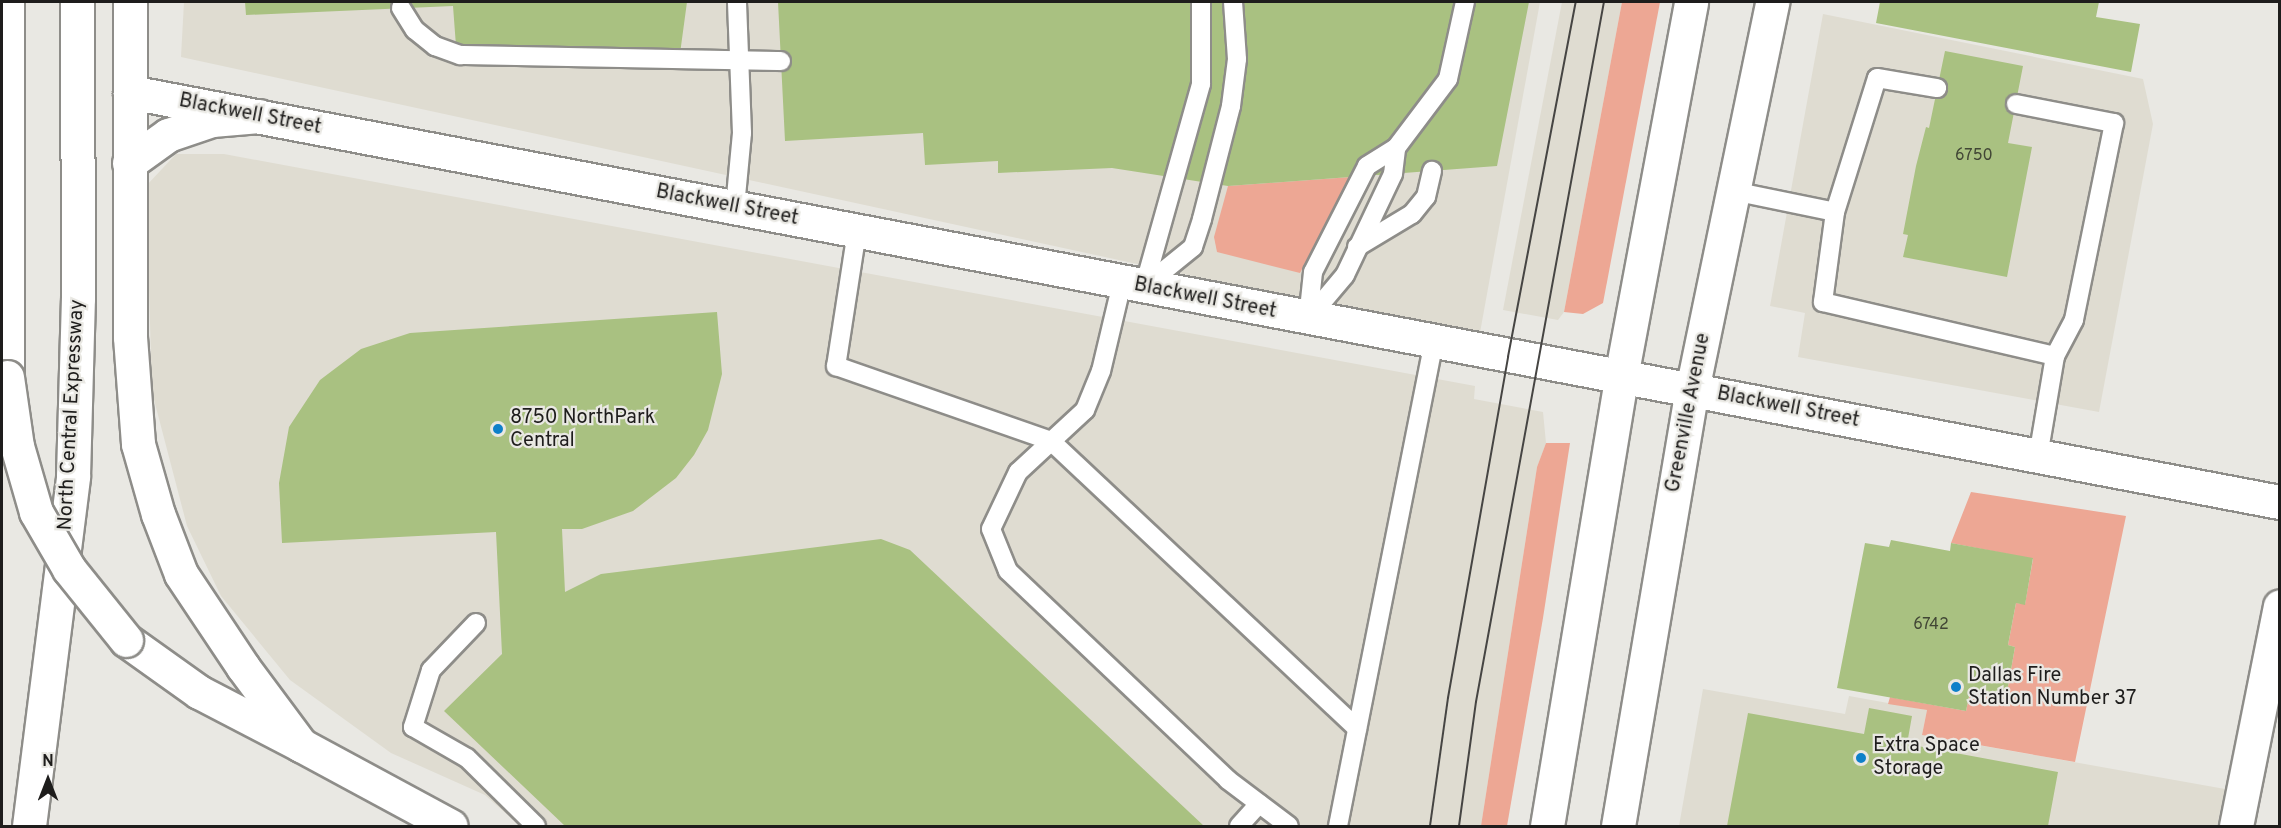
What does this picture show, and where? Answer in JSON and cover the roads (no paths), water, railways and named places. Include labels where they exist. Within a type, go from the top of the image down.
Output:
[{"type":"main road","points":[[7,2],[7,377],[17,446],[36,512],[69,569],[126,640],[199,692],[451,826]]},
{"type":"main road","name":"North Central Expressway","points":[[29,826],[73,476],[78,298],[77,2]]},
{"type":"main road","points":[[130,2],[130,337],[138,444],[158,514],[181,574],[243,667],[301,745]]},
{"type":"main road","points":[[1546,826],[1621,377],[1691,2]]},
{"type":"main road","name":"Greenville Avenue","points":[[1618,826],[1692,390],[1772,2]]},
{"type":"main road","name":"Blackwell Street","points":[[130,92],[1308,319],[2280,502]]},
{"type":"main road","points":[[129,163],[168,135],[212,120],[259,116]]},
{"type":"main road","points":[[2236,826],[2270,709],[2280,606]]},
{"type":"lane","points":[[735,207],[742,133],[737,2]]},
{"type":"lane","points":[[1201,2],[1201,84],[1133,285],[1101,371],[1085,410],[1018,472],[991,529],[1008,571],[1228,780],[1289,826]]},
{"type":"lane","points":[[1133,285],[1184,257],[1193,246],[1231,106],[1237,59],[1233,2]]},
{"type":"lane","points":[[1308,319],[1313,272],[1367,166],[1396,148],[1448,79],[1465,2]]},
{"type":"lane","points":[[401,8],[415,30],[435,46],[460,55],[740,63],[781,61]]},
{"type":"lane","points":[[1937,88],[1877,78],[1835,212],[1823,302],[2055,356]]},
{"type":"lane","points":[[2016,104],[2114,123],[2074,320],[2055,356],[2038,456]]},
{"type":"lane","points":[[1308,319],[1345,275],[1393,174],[1396,148]]},
{"type":"lane","points":[[1358,247],[1412,214],[1426,197],[1432,171]]},
{"type":"lane","points":[[1733,191],[1835,212]]},
{"type":"lane","points":[[857,231],[836,366],[1051,441],[1357,728]]},
{"type":"lane","points":[[1338,826],[1434,343]]},
{"type":"lane","points":[[476,623],[431,670],[413,727],[467,758],[536,826]]},
{"type":"lane","points":[[1239,826],[1259,804]]},
{"type":"tram line","points":[[1430,826],[1448,698],[1508,357],[1576,2]]},
{"type":"tram line","points":[[1459,826],[1476,702],[1604,2]]},
{"type":"place","name":"8750 NorthPark Central","points":[[498,429]]},
{"type":"place","name":"Dallas Fire Station Number 37","points":[[1956,687]]},
{"type":"place","name":"Extra Space Storage","points":[[1861,758]]}]
